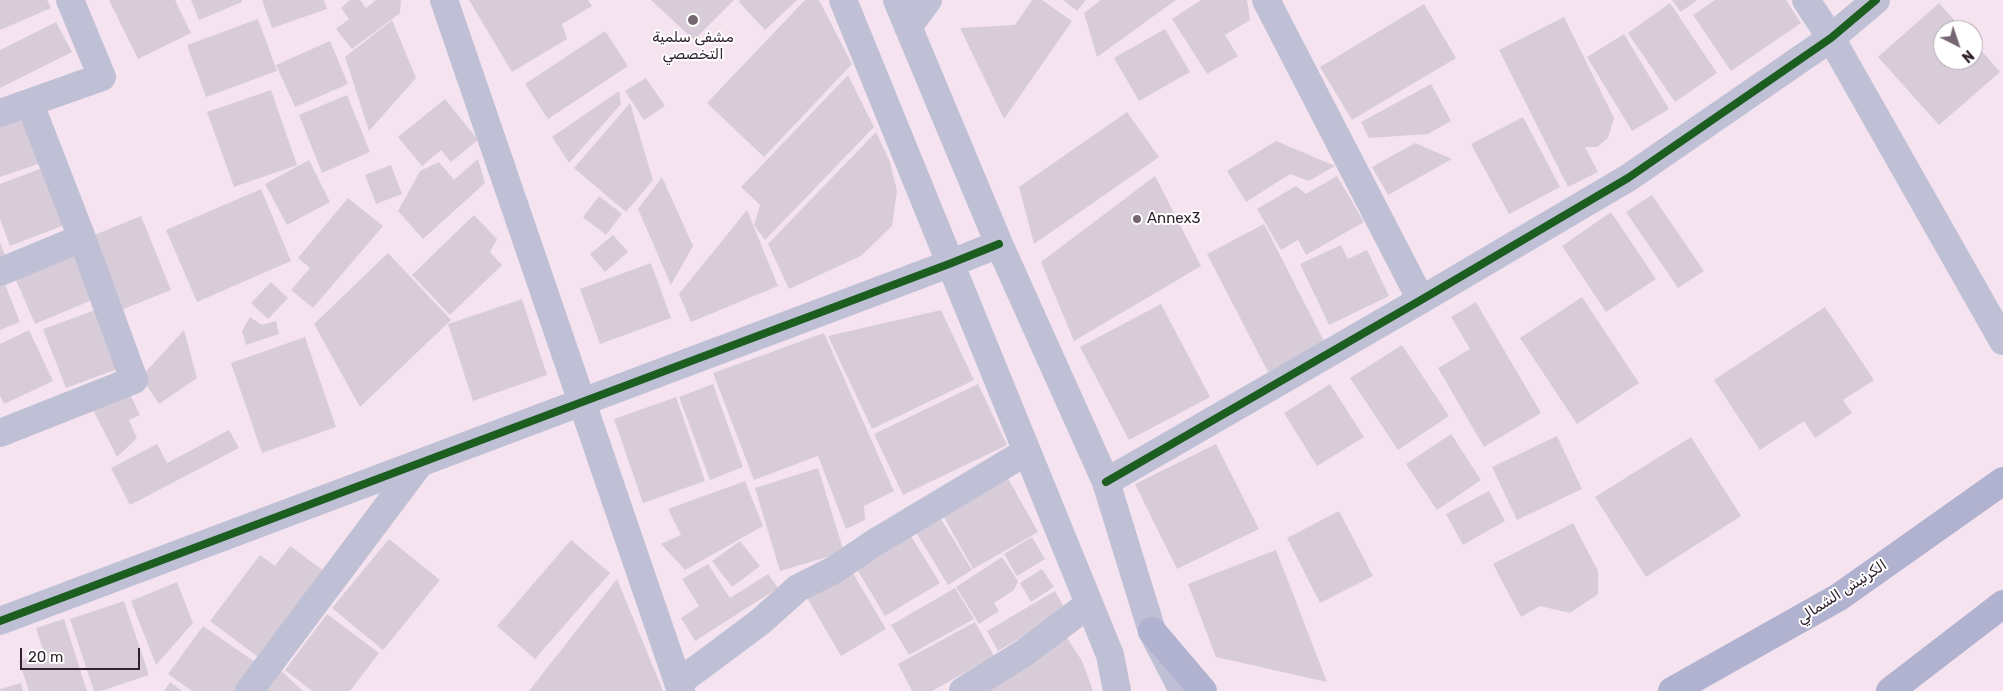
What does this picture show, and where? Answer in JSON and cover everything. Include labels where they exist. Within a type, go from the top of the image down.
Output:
[{"type":"main road","name":"الكرنيش الشمالي","points":[[1672,691],[1839,597],[2003,481]]},
{"type":"main road","points":[[1890,691],[2003,604]]},
{"type":"main road","points":[[1152,631],[1203,691]]},
{"type":"street","points":[[0,113],[102,77],[70,0]]},
{"type":"street","points":[[444,0],[680,687],[760,622],[798,588],[834,570],[874,542],[1026,452]]},
{"type":"street","points":[[844,0],[949,264],[1110,655],[1117,691]]},
{"type":"street","points":[[897,0],[999,244],[1106,482],[1152,631],[1183,691]]},
{"type":"street","points":[[908,27],[928,0]]},
{"type":"street","points":[[1266,0],[1421,300]]},
{"type":"street","points":[[1806,0],[1831,38],[2003,341]]},
{"type":"street","points":[[1106,482],[1628,178],[1831,38],[1876,0]]},
{"type":"street","points":[[0,433],[134,380],[30,104]]},
{"type":"street","points":[[0,272],[82,238]]},
{"type":"street","points":[[0,621],[999,244]]},
{"type":"street","points":[[249,691],[420,463]]},
{"type":"street","points":[[963,691],[1024,653],[1089,604]]},
{"type":"building","points":[[0,0],[47,0],[51,8],[0,30]]},
{"type":"building","points":[[109,0],[175,0],[191,33],[138,59]]},
{"type":"building","points":[[191,0],[242,0],[242,2],[199,20]]},
{"type":"building","points":[[262,0],[324,0],[327,9],[272,28]]},
{"type":"building","points":[[350,0],[360,0],[366,8],[376,0],[401,0],[400,13],[352,49],[336,29],[349,19],[341,8]]},
{"type":"building","points":[[469,0],[588,0],[592,6],[562,24],[567,39],[512,72]]},
{"type":"building","name":"مشفى سلمية التخصصي","points":[[651,0],[734,0],[694,40]]},
{"type":"building","points":[[740,0],[797,0],[765,30],[739,2]]},
{"type":"building","points":[[805,0],[819,0],[852,64],[764,157],[707,103]]},
{"type":"building","points":[[1032,0],[1042,0],[1072,21],[1004,119],[960,28],[1015,25]]},
{"type":"building","points":[[1063,0],[1086,0],[1077,11]]},
{"type":"building","points":[[1101,0],[1176,0],[1097,57],[1084,13]]},
{"type":"building","points":[[1201,0],[1247,0],[1250,20],[1225,35],[1238,56],[1207,74],[1172,19]]},
{"type":"building","points":[[1672,0],[1697,0],[1681,12]]},
{"type":"building","points":[[1715,0],[1786,0],[1801,23],[1731,71],[1693,15]]},
{"type":"building","points":[[1670,3],[1717,73],[1675,102],[1628,33]]},
{"type":"building","points":[[1939,3],[1954,20],[1933,20],[1933,70],[1983,70],[1983,52],[2000,72],[1939,125],[1878,57]]},
{"type":"building","points":[[1424,4],[1456,58],[1352,120],[1320,67]]},
{"type":"building","points":[[1564,17],[1614,118],[1608,138],[1597,147],[1585,147],[1598,172],[1568,187],[1499,50]]},
{"type":"building","points":[[258,19],[277,71],[206,97],[187,45]]},
{"type":"building","points":[[392,20],[416,78],[369,131],[345,57]]},
{"type":"building","points":[[56,22],[72,52],[0,88],[0,50]]},
{"type":"building","points":[[1165,29],[1190,72],[1139,101],[1114,58]]},
{"type":"building","points":[[605,31],[628,66],[548,119],[525,84]]},
{"type":"building","points":[[1624,34],[1669,109],[1632,131],[1587,57]]},
{"type":"building","points":[[330,41],[348,84],[295,107],[276,65]]},
{"type":"building","points":[[848,75],[874,127],[765,240],[754,225],[760,205],[741,187]]},
{"type":"building","points":[[646,78],[665,106],[644,120],[625,91]]},
{"type":"building","points":[[1431,84],[1451,121],[1428,134],[1369,138],[1361,122]]},
{"type":"building","points":[[271,90],[297,165],[234,187],[207,112]]},
{"type":"building","points":[[619,91],[621,104],[569,163],[552,137]]},
{"type":"building","points":[[347,95],[370,152],[322,173],[299,115]]},
{"type":"building","points":[[445,99],[478,140],[451,162],[441,150],[422,166],[398,137]]},
{"type":"building","points":[[630,103],[653,180],[626,212],[574,168]]},
{"type":"building","points":[[1127,112],[1159,157],[1034,244],[1019,187]]},
{"type":"building","points":[[1523,117],[1560,187],[1509,214],[1471,144]]},
{"type":"building","points":[[26,119],[41,163],[0,177],[0,127]]},
{"type":"building","points":[[876,132],[890,162],[897,191],[892,226],[861,256],[789,289],[768,244]]},
{"type":"building","points":[[1276,141],[1335,166],[1309,181],[1290,174],[1246,202],[1227,171]]},
{"type":"building","points":[[1415,143],[1452,159],[1388,195],[1372,167]]},
{"type":"building","points":[[478,159],[485,183],[423,239],[398,211],[420,171],[439,162],[454,180]]},
{"type":"building","points":[[309,160],[330,202],[287,225],[265,184]]},
{"type":"building","points":[[391,165],[402,194],[376,204],[365,175]]},
{"type":"building","points":[[45,167],[67,224],[10,246],[0,219],[0,184]]},
{"type":"building","name":"Annex3","points":[[1155,176],[1201,266],[1074,341],[1041,262]]},
{"type":"building","points":[[1337,176],[1364,222],[1306,255],[1298,240],[1281,250],[1257,209],[1296,186],[1306,194]]},
{"type":"building","points":[[662,177],[693,246],[671,285],[638,209]]},
{"type":"building","points":[[261,189],[291,261],[197,302],[166,230]]},
{"type":"building","points":[[1652,195],[1704,271],[1678,288],[1626,212]]},
{"type":"building","points":[[599,196],[622,214],[606,235],[583,217]]},
{"type":"building","points":[[348,198],[383,226],[313,308],[291,290],[310,268],[298,258]]},
{"type":"building","points":[[747,210],[778,286],[691,322],[679,294]]},
{"type":"building","points":[[1611,212],[1656,279],[1606,312],[1562,246]]},
{"type":"building","points":[[474,215],[497,239],[490,252],[502,265],[450,315],[412,275]]},
{"type":"building","points":[[141,216],[171,290],[121,310],[92,236]]},
{"type":"building","points":[[1264,224],[1325,343],[1268,372],[1207,254]]},
{"type":"building","points":[[613,235],[628,252],[605,272],[590,254]]},
{"type":"building","points":[[0,242],[7,261],[0,263]]},
{"type":"building","points":[[1341,245],[1348,259],[1367,250],[1389,296],[1329,325],[1300,264]]},
{"type":"building","points":[[388,253],[451,320],[360,407],[314,324]]},
{"type":"building","points":[[73,255],[92,300],[35,324],[16,280]]},
{"type":"building","points":[[651,263],[671,318],[600,344],[580,289]]},
{"type":"building","points":[[4,282],[20,322],[0,330],[0,283]]},
{"type":"building","points":[[271,282],[288,298],[268,319],[251,303]]},
{"type":"building","points":[[1582,297],[1639,383],[1577,424],[1520,338]]},
{"type":"building","points":[[522,299],[547,375],[473,401],[448,324]]},
{"type":"building","points":[[1476,302],[1541,413],[1484,447],[1438,368],[1470,349],[1451,317]]},
{"type":"building","points":[[1161,304],[1210,397],[1129,440],[1080,347]]},
{"type":"building","points":[[1825,307],[1874,380],[1843,400],[1852,413],[1815,438],[1804,421],[1760,450],[1714,380]]},
{"type":"building","points":[[98,309],[120,368],[66,388],[43,329]]},
{"type":"building","points":[[941,310],[974,380],[872,429],[828,336]]},
{"type":"building","points":[[250,317],[262,325],[276,321],[279,334],[246,345],[242,331]]},
{"type":"building","points":[[29,330],[53,381],[4,404],[0,396],[0,344]]},
{"type":"building","points":[[184,330],[197,378],[159,404],[141,377]]},
{"type":"building","points":[[824,333],[894,491],[864,506],[865,520],[846,529],[818,456],[754,480],[713,373]]},
{"type":"building","points":[[305,337],[336,427],[262,453],[231,363]]},
{"type":"building","points":[[1402,345],[1449,416],[1398,450],[1350,378]]},
{"type":"building","points":[[713,384],[743,467],[710,480],[679,397]]},
{"type":"building","points":[[978,384],[1007,445],[903,495],[874,434]]},
{"type":"building","points":[[1330,384],[1364,437],[1317,466],[1284,413]]},
{"type":"building","points":[[127,388],[140,415],[129,420],[137,438],[117,457],[91,406]]},
{"type":"building","points":[[676,397],[705,481],[643,503],[614,419]]},
{"type":"building","points":[[229,430],[239,448],[130,505],[111,468],[157,444],[167,463]]},
{"type":"building","points":[[1451,434],[1481,480],[1437,510],[1406,464]]},
{"type":"building","points":[[1557,436],[1582,489],[1517,520],[1492,467]]},
{"type":"building","points":[[1691,437],[1741,516],[1646,577],[1595,497]]},
{"type":"building","points":[[1216,444],[1259,529],[1177,569],[1135,484]]},
{"type":"building","points":[[818,468],[844,552],[780,571],[755,488]]},
{"type":"building","points":[[1005,473],[1038,532],[973,569],[940,510]]},
{"type":"building","points":[[745,481],[763,526],[685,570],[661,544],[681,535],[668,509]]},
{"type":"building","points":[[1489,491],[1505,521],[1463,545],[1446,514]]},
{"type":"building","points":[[1339,511],[1373,576],[1320,603],[1287,538]]},
{"type":"building","points":[[938,514],[972,570],[948,585],[914,529]]},
{"type":"building","points":[[1573,523],[1598,571],[1598,594],[1570,613],[1540,606],[1521,617],[1493,564]]},
{"type":"building","points":[[909,533],[940,583],[885,616],[855,566]]},
{"type":"building","points":[[1032,537],[1045,559],[1017,576],[1004,554]]},
{"type":"building","points":[[389,539],[440,580],[383,650],[332,608]]},
{"type":"building","points":[[571,540],[610,573],[535,659],[497,626]]},
{"type":"building","points":[[740,541],[760,566],[732,587],[712,561]]},
{"type":"building","points":[[290,546],[324,571],[258,657],[210,621],[260,555],[275,566]]},
{"type":"building","points":[[1276,550],[1327,682],[1216,657],[1188,584]]},
{"type":"building","points":[[1002,557],[1018,581],[1014,590],[994,603],[999,611],[979,624],[956,587]]},
{"type":"building","points":[[708,564],[730,598],[768,574],[778,588],[695,641],[681,618],[699,606],[682,579]]},
{"type":"building","points":[[1042,569],[1054,587],[1031,602],[1020,583]]},
{"type":"building","points":[[851,570],[886,629],[841,656],[806,596]]},
{"type":"building","points":[[617,579],[663,691],[529,691]]},
{"type":"building","points":[[177,582],[193,623],[156,665],[131,601]]},
{"type":"building","points":[[955,588],[974,619],[909,655],[891,625]]},
{"type":"building","points":[[1055,591],[1066,611],[998,651],[987,631]]},
{"type":"building","points":[[124,601],[149,675],[101,691],[94,691],[70,619]]},
{"type":"building","points":[[327,614],[379,653],[350,691],[312,691],[285,670]]},
{"type":"building","points":[[64,619],[87,691],[29,691],[19,661],[44,653],[36,628]]},
{"type":"building","points":[[975,622],[994,656],[932,691],[912,691],[898,664]]},
{"type":"building","points":[[203,626],[255,662],[235,691],[192,691],[168,674]]},
{"type":"building","points":[[1064,633],[1082,661],[1093,691],[981,691]]},
{"type":"building","points":[[279,669],[303,691],[259,691]]},
{"type":"building","points":[[170,682],[182,691],[164,691]]},
{"type":"building","points":[[21,683],[23,691],[0,691],[0,689]]},
{"type":"cycle path","points":[[1106,482],[1628,178],[1831,38],[1876,0]]},
{"type":"cycle path","points":[[0,621],[999,244]]},
{"type":"place","name":"مشفى سلمية التخصصي","points":[[693,20]]},
{"type":"place","name":"Annex3","points":[[1137,219]]}]
